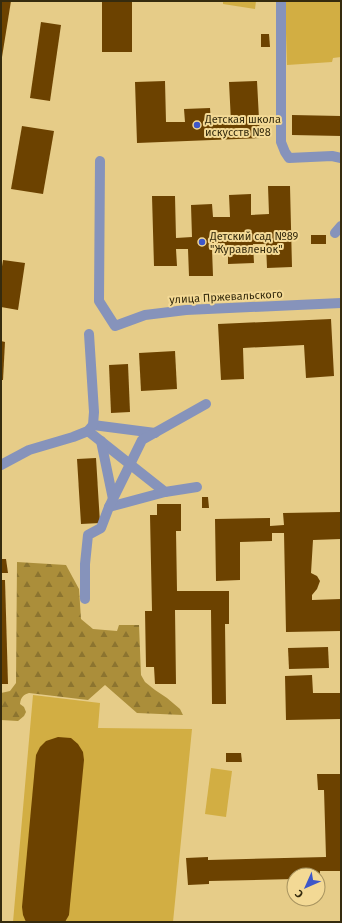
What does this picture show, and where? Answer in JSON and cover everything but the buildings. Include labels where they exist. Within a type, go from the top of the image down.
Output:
[{"type":"street","points":[[281,1],[281,142],[289,158],[332,156],[341,158]]},
{"type":"street","name":"улица Пржевальского","points":[[100,161],[99,301],[115,326],[145,315],[186,310],[341,303]]},
{"type":"street","points":[[89,334],[94,412],[91,428],[100,441],[165,492]]},
{"type":"street","points":[[85,599],[85,564],[88,535],[101,528],[111,503],[142,440],[206,404]]},
{"type":"street","points":[[1,464],[29,450],[73,437],[91,428],[155,433]]},
{"type":"street","points":[[100,441],[111,503]]},
{"type":"street","points":[[111,503],[165,492],[197,488]]},
{"type":"green space","points":[[17,562],[66,565],[79,589],[81,619],[93,629],[117,631],[119,625],[139,625],[141,675],[145,682],[180,709],[183,715],[137,713],[105,685],[88,700],[29,693],[23,697],[20,702],[26,712],[24,716],[18,721],[1,720],[1,693],[10,691],[16,683]]},
{"type":"shaded area","points":[[223,1],[256,1],[255,9],[223,4]]},
{"type":"shaded area","points":[[285,1],[341,1],[341,57],[333,58],[332,62],[287,65]]},
{"type":"shaded area","points":[[33,695],[100,703],[98,728],[192,729],[173,922],[13,922]]},
{"type":"shaded area","points":[[211,768],[232,771],[226,817],[205,814]]},
{"type":"place","name":"Детская школа искусств №8","points":[[197,125]]},
{"type":"place","name":"Детский сад №89 \"Журавленок\"","points":[[202,242]]}]
